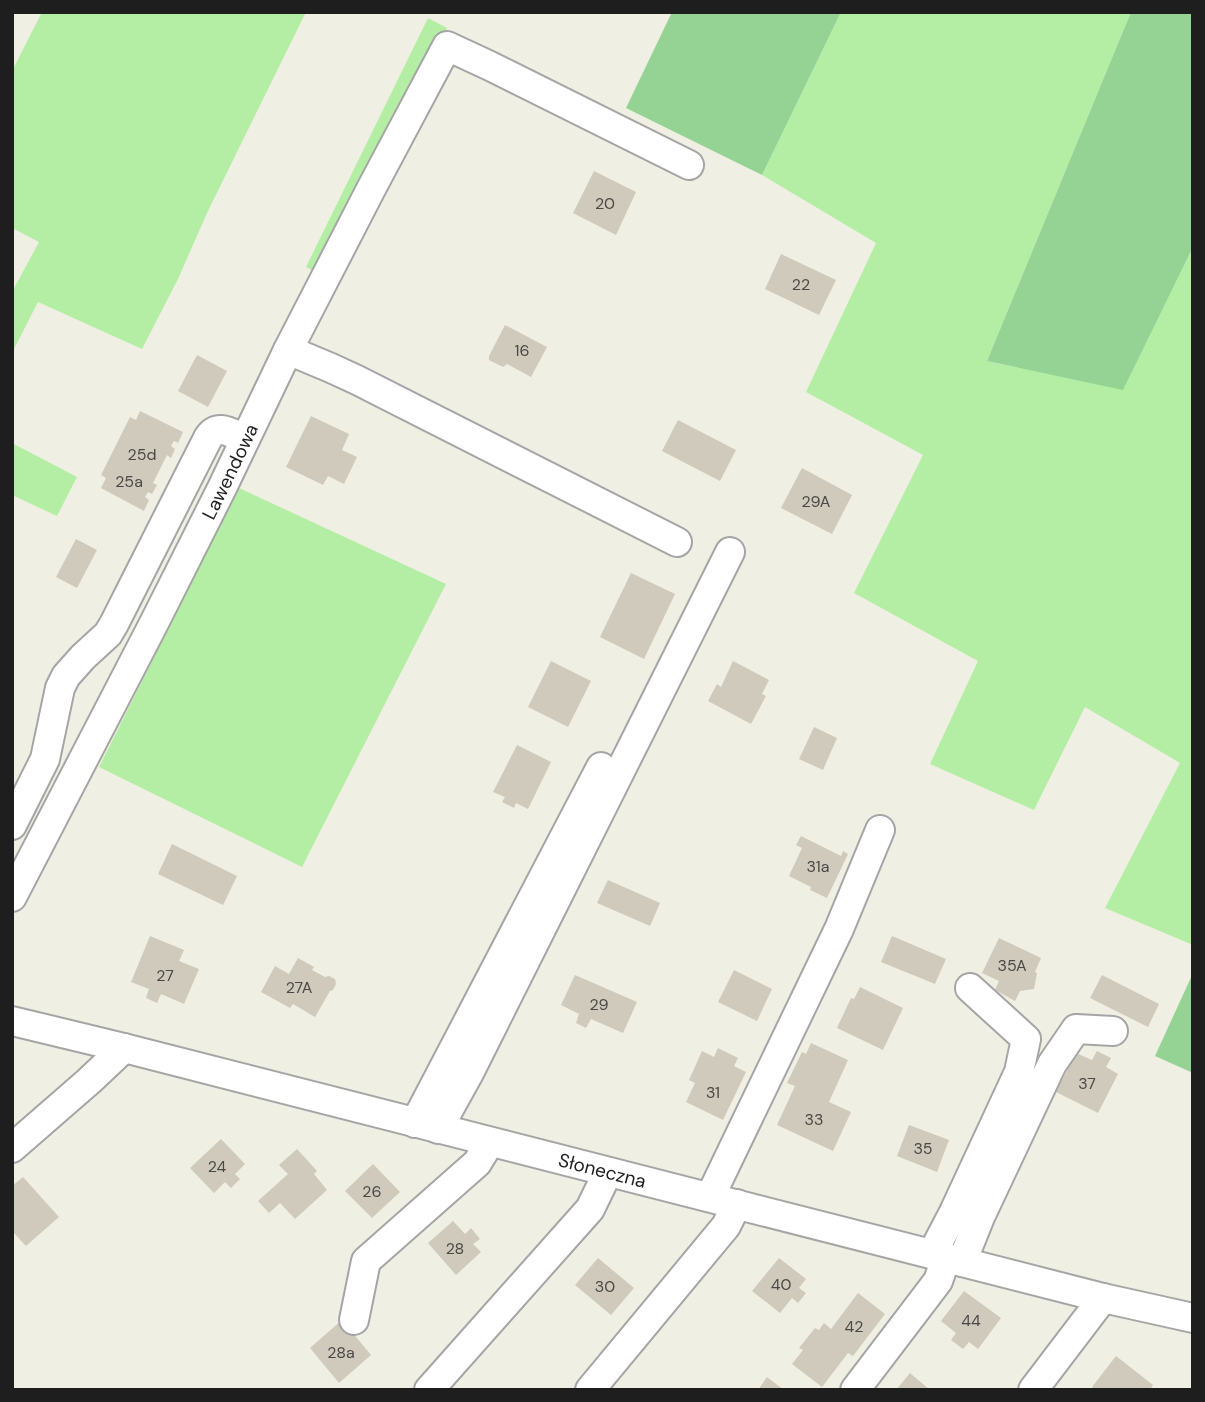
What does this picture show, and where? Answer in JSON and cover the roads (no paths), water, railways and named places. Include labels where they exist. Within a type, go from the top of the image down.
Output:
[{"type":"street","name":"Lawendowa","points":[[12,897],[163,606],[288,351],[447,46],[690,165]]},
{"type":"street","points":[[288,351],[357,380],[677,542]]},
{"type":"street","points":[[12,825],[45,759],[60,688],[66,676],[108,634],[212,432],[223,430],[245,439]]},
{"type":"street","points":[[427,1126],[469,1073],[730,552]]},
{"type":"street","points":[[130,592],[163,606]]},
{"type":"street","points":[[427,1126],[601,766]]},
{"type":"street","points":[[590,1390],[726,1226],[723,1201],[880,830]]},
{"type":"street","points":[[855,1390],[938,1281],[947,1258],[954,1212],[1019,1072],[1026,1039],[970,988]]},
{"type":"street","name":"Słoneczna","points":[[12,1021],[1103,1298],[1193,1318]]},
{"type":"street","points":[[947,1258],[980,1217],[1052,1064],[1076,1029],[1113,1031]]},
{"type":"street","points":[[12,1148],[124,1048]]},
{"type":"street","points":[[354,1320],[366,1261],[477,1163],[490,1142]]},
{"type":"street","points":[[429,1390],[590,1209],[608,1172]]},
{"type":"street","points":[[1034,1390],[1103,1298]]}]
